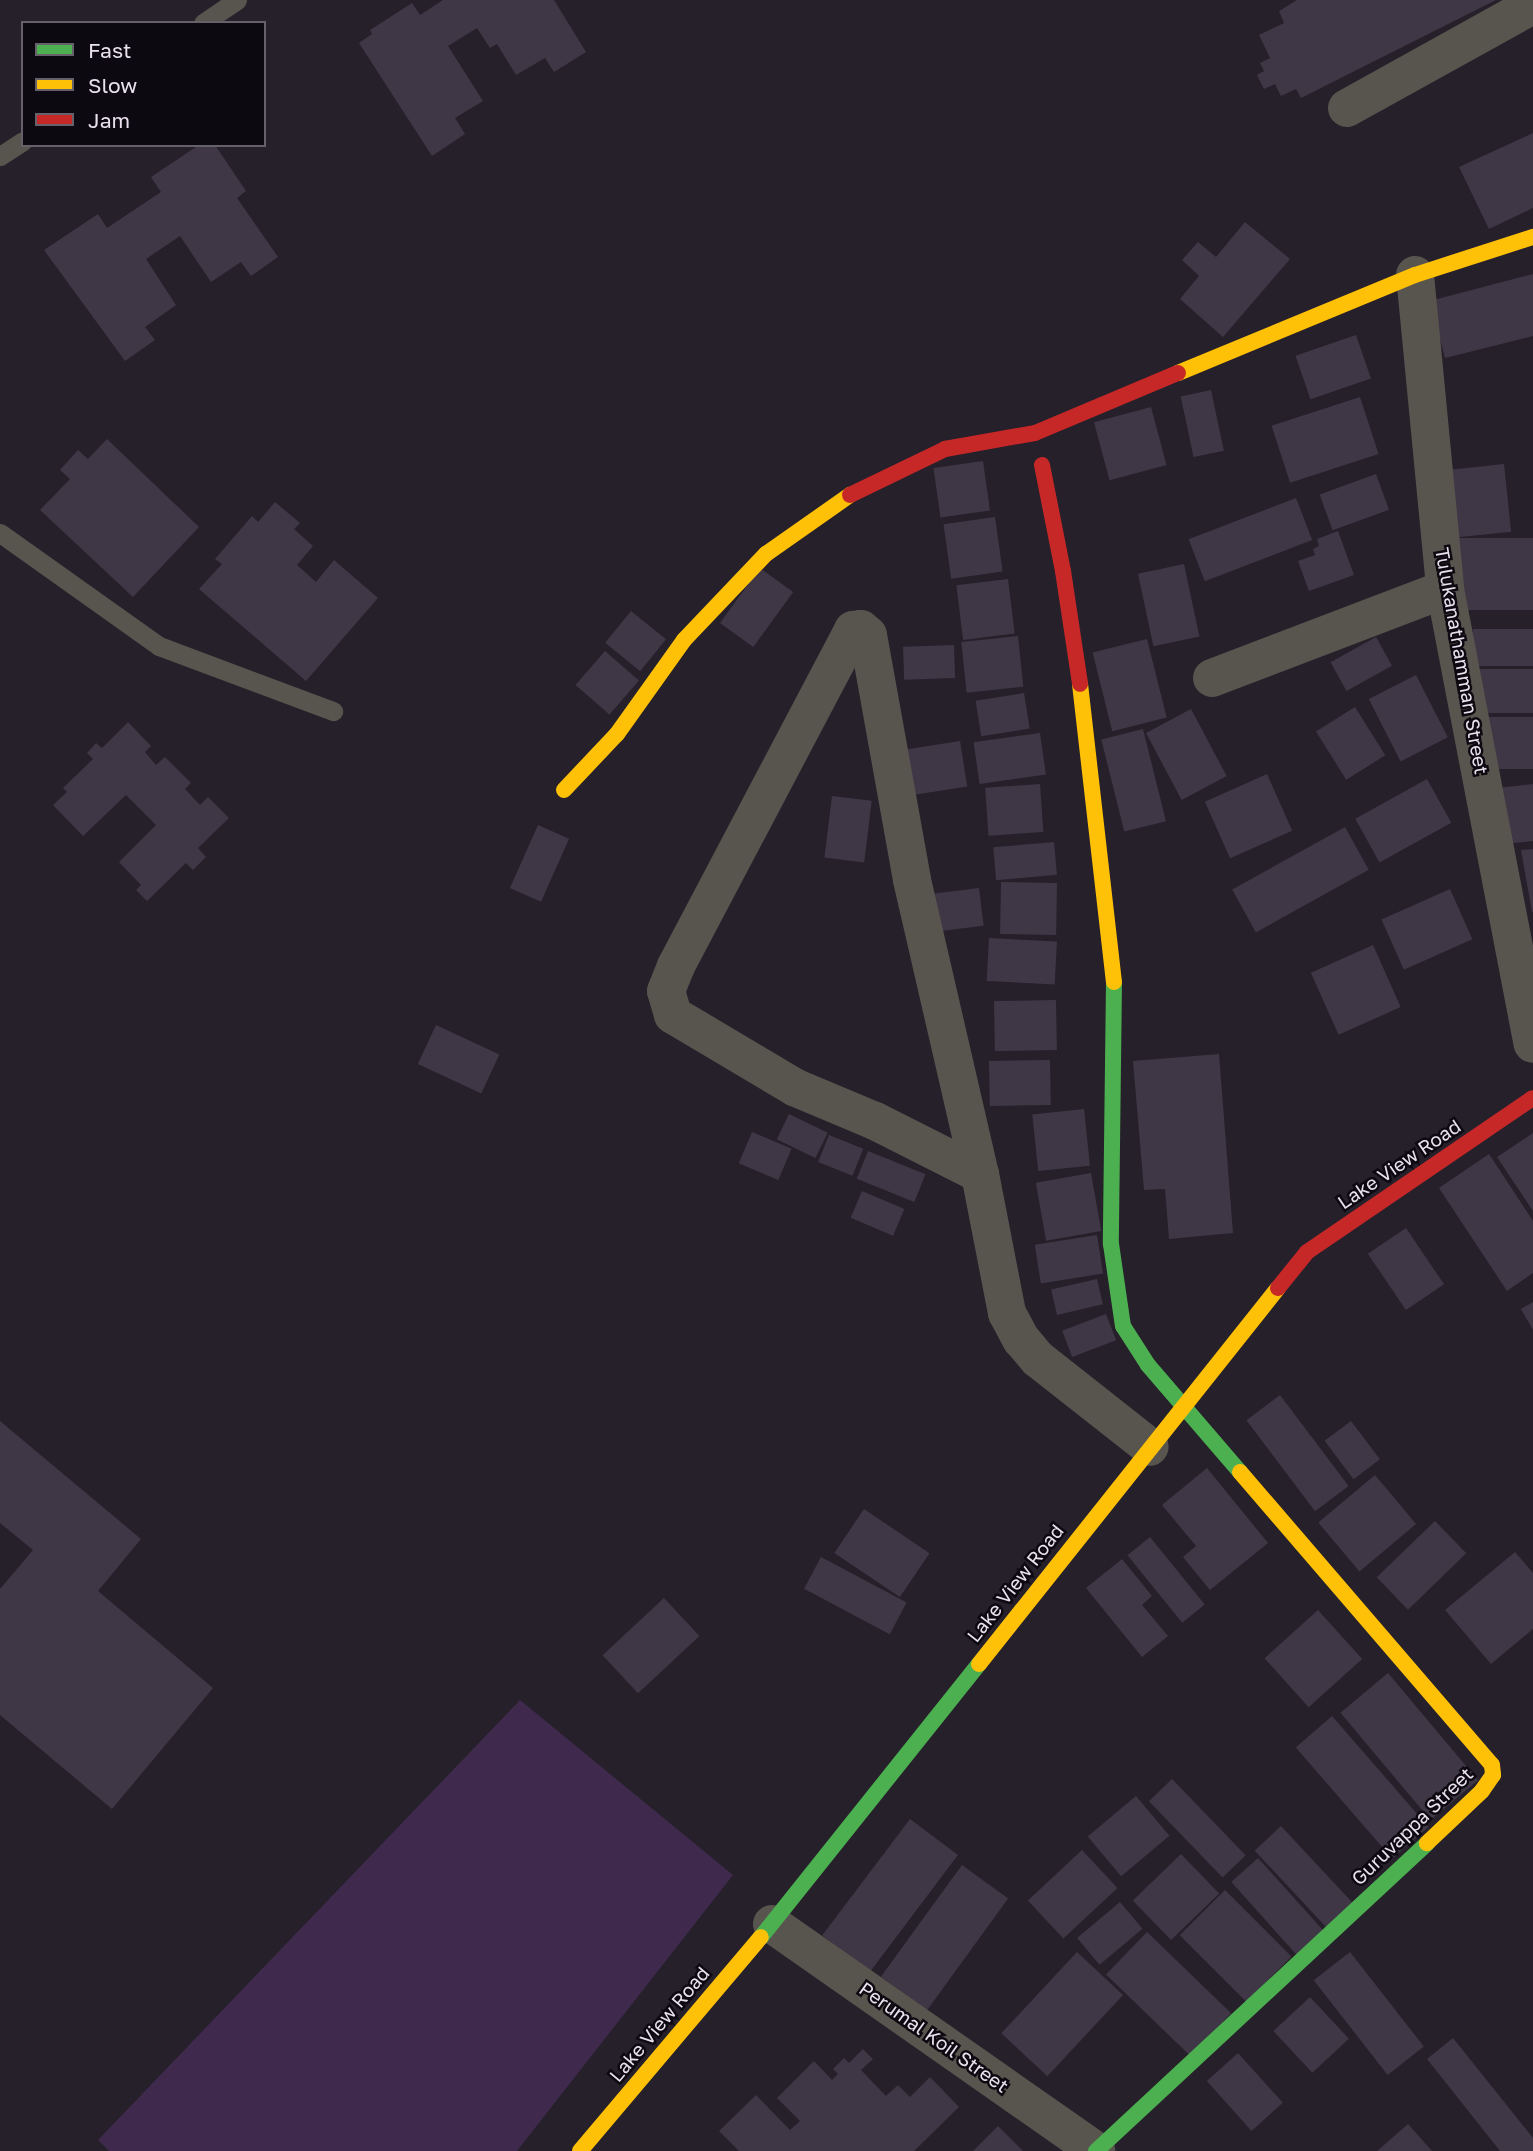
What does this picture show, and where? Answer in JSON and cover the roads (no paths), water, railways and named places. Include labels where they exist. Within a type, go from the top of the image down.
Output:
[{"type":"street","points":[[1347,108],[1533,5]]},
{"type":"street","points":[[564,790],[617,734],[684,640],[766,554],[839,500],[945,449],[1035,433],[1415,275],[1533,237]]},
{"type":"street","name":"Tulukanathamman Street","points":[[1415,275],[1445,589],[1533,1044]]},
{"type":"street","points":[[1042,465],[1063,571],[1090,751],[1114,974],[1111,1244],[1123,1326],[1148,1365],[1183,1406]]},
{"type":"street","points":[[1212,678],[1445,589]]},
{"type":"street","points":[[980,1174],[874,1121],[796,1088],[673,1015],[666,991],[676,966],[853,630],[861,629],[868,635],[912,880],[980,1174],[1007,1313],[1021,1339],[1038,1359],[1150,1447]]},
{"type":"street","name":"Lake View Road","points":[[580,2151],[772,1924],[1307,1252],[1533,1098]]},
{"type":"street","name":"Guruvappa Street","points":[[1096,2151],[1482,1791],[1493,1775],[1492,1765],[1486,1757],[1183,1406]]},
{"type":"street","name":"Perumal Koil Street","points":[[772,1924],[1096,2151]]},
{"type":"lane","points":[[206,21],[237,0]]},
{"type":"lane","points":[[0,156],[21,142]]},
{"type":"lane","points":[[0,534],[159,646],[333,711]]}]
